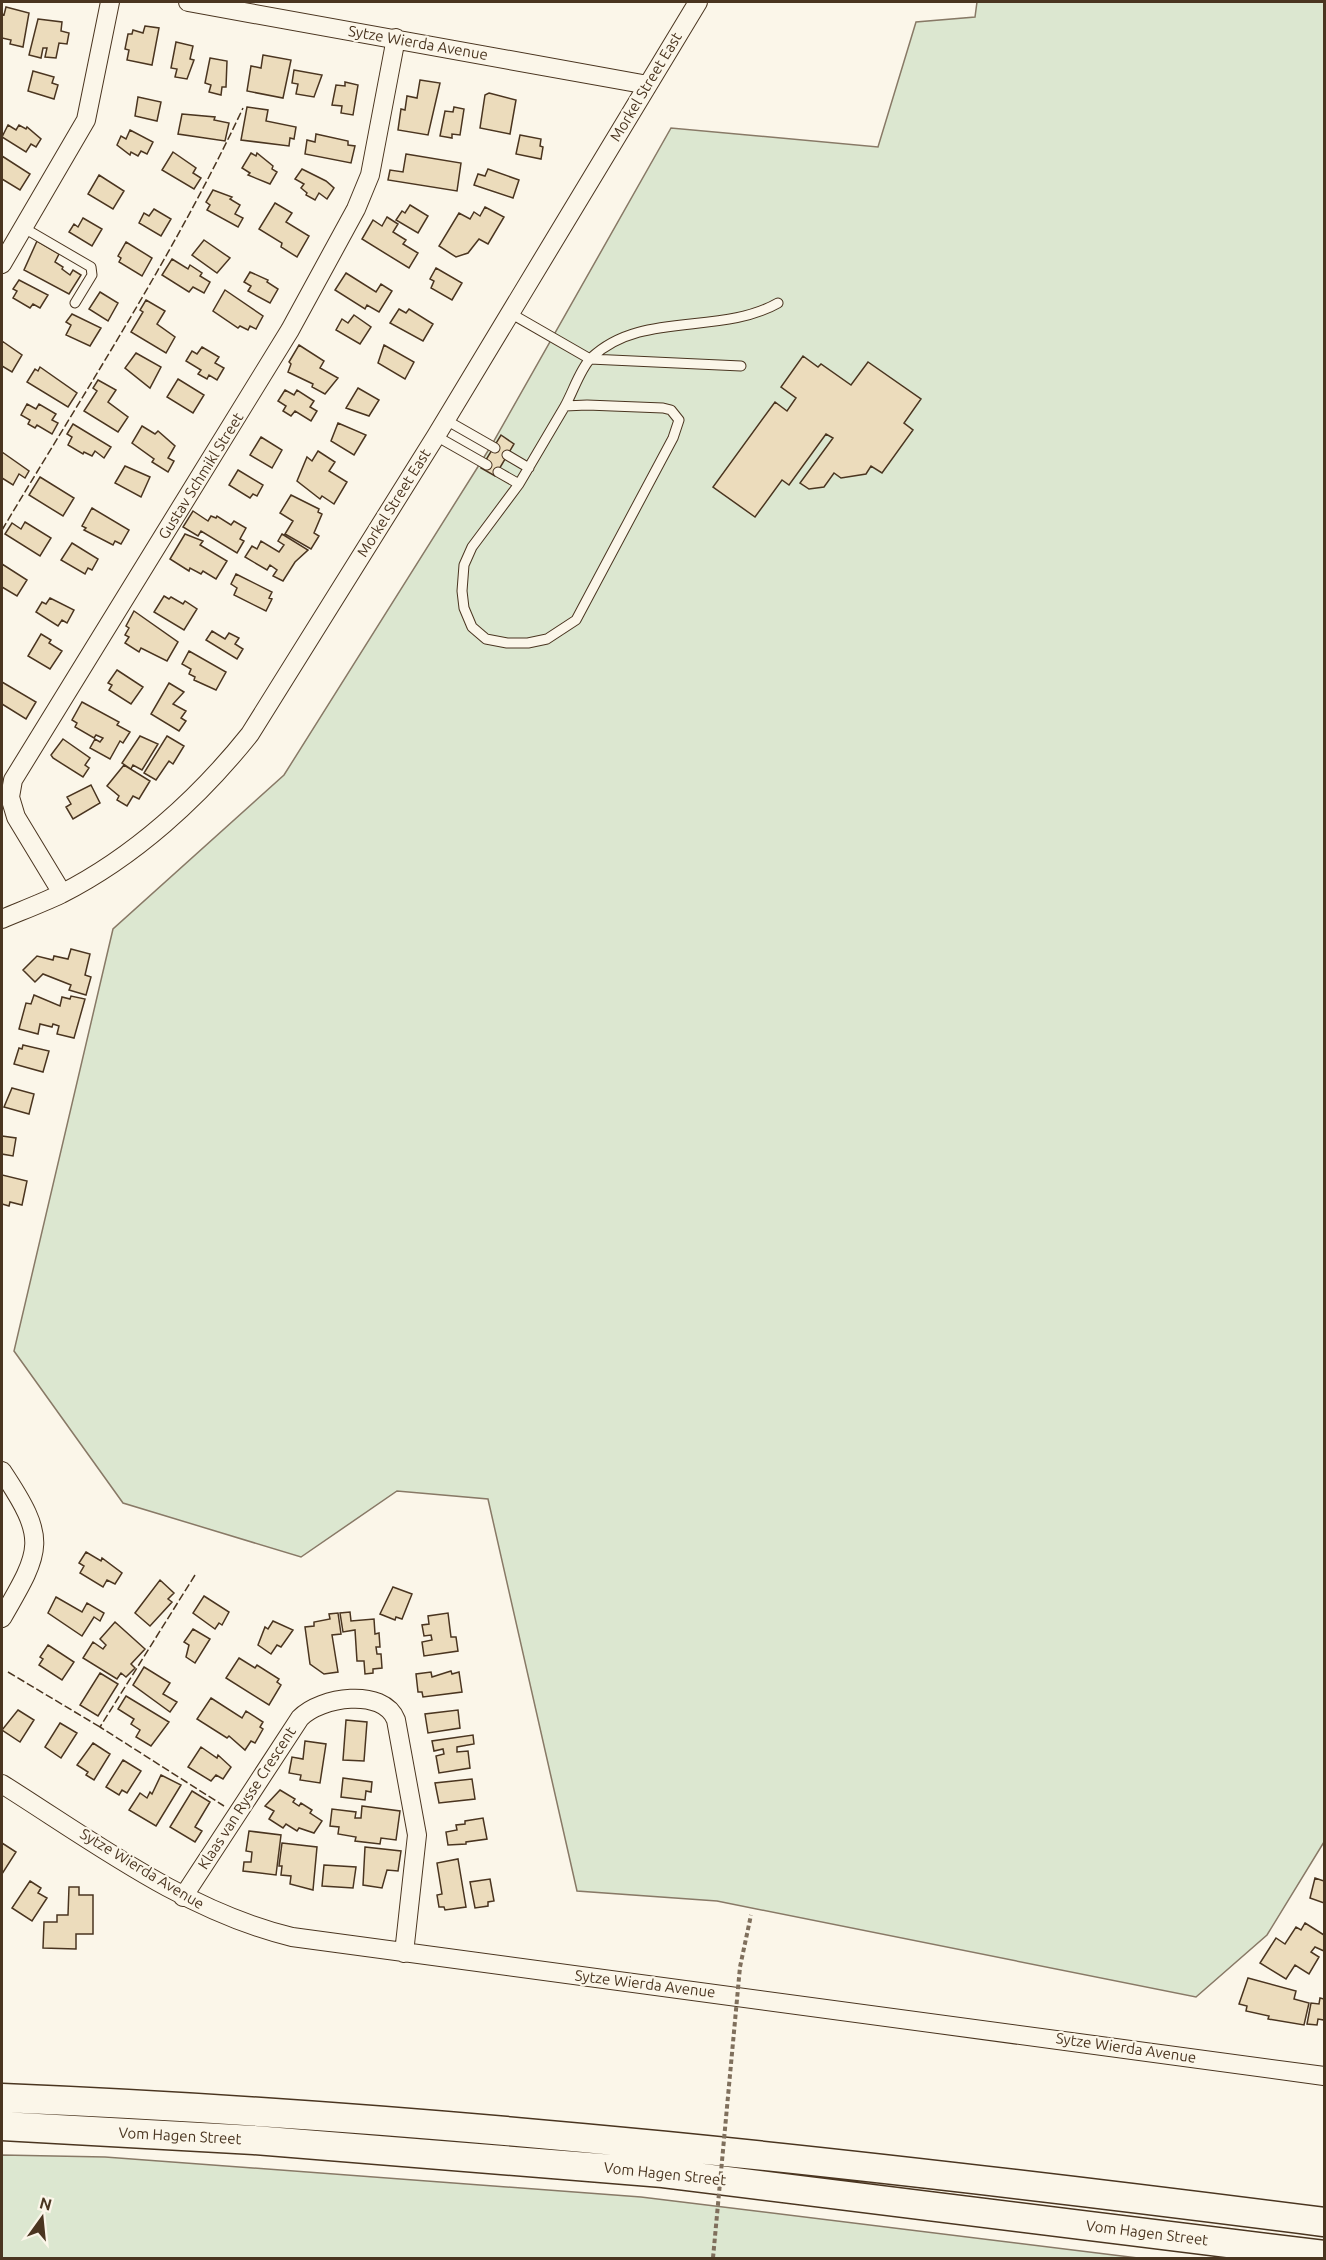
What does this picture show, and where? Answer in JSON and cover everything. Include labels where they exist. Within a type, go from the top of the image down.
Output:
[{"type":"main road","name":"Vom Hagen Street","points":[[2,2098],[271,2114],[662,2146],[954,2176],[1324,2222]]},
{"type":"main road","name":"Vom Hagen Street","points":[[2,2126],[254,2140],[663,2172],[1324,2255]]},
{"type":"street","points":[[2,264],[86,120],[110,2]]},
{"type":"street","name":"Sytze Wierda Avenue","points":[[188,2],[648,85]]},
{"type":"street","name":"Morkel Street East","points":[[2,919],[62,893],[142,842],[222,769],[250,734],[446,420],[698,2]]},
{"type":"street","name":"Gustav Schmikl Street","points":[[62,893],[16,817],[10,797],[13,780],[290,330],[356,209],[370,175],[396,38]]},
{"type":"street","points":[[2,1471],[20,1500],[36,1539],[35,1552],[28,1572],[2,1618]]},
{"type":"street","name":"Klaas van Rysse Crescent","points":[[183,1897],[300,1718],[307,1711],[327,1703],[374,1700],[386,1705],[396,1720],[417,1835],[404,1953]]},
{"type":"street","name":"Sytze Wierda Avenue","points":[[2,1784],[183,1897],[260,1929],[292,1937],[1324,2076]]},
{"type":"lane","points":[[24,228],[91,267],[92,276],[75,303]]},
{"type":"lane","points":[[565,406],[663,408],[671,410],[679,420],[673,438],[576,620],[547,639],[528,644],[507,644],[486,639],[472,627],[464,608],[463,574],[472,547],[519,484],[590,359],[614,341],[628,334],[745,318],[778,303]]},
{"type":"lane","points":[[510,313],[590,359],[741,366]]},
{"type":"lane","points":[[446,420],[495,448]]},
{"type":"lane","points":[[436,436],[487,465]]},
{"type":"lane","points":[[507,455],[529,468]]},
{"type":"lane","points":[[498,472],[519,484]]},
{"type":"path","points":[[713,2259],[740,1967],[751,1915]]},
{"type":"green space","points":[[977,2],[1324,2],[1324,1842],[1267,1935],[1196,1997],[717,1901],[577,1891],[488,1499],[397,1491],[301,1557],[123,1503],[14,1351],[113,929],[284,775],[491,446],[671,128],[878,147],[916,22],[975,17]]},
{"type":"green space","points":[[2,2155],[105,2157],[641,2197],[1138,2258],[2,2258]]},
{"type":"building","points":[[6,7],[29,13],[23,47],[10,44],[11,40],[2,38],[2,14],[4,15]]},
{"type":"building","points":[[38,19],[62,22],[61,31],[69,33],[67,44],[59,43],[56,58],[45,57],[47,48],[43,48],[41,58],[29,55]]},
{"type":"building","points":[[145,26],[159,28],[152,65],[127,60],[129,50],[125,49],[128,34],[132,34],[133,30],[143,33]]},
{"type":"building","points":[[176,42],[193,46],[190,59],[194,60],[187,79],[175,77],[177,69],[171,68]]},
{"type":"building","points":[[263,55],[291,60],[283,98],[247,91],[251,66],[261,68]]},
{"type":"building","points":[[210,58],[227,61],[226,87],[222,87],[221,95],[209,92],[211,85],[205,83]]},
{"type":"building","points":[[294,70],[322,75],[314,97],[296,94],[298,84],[292,83]]},
{"type":"building","points":[[33,71],[54,77],[52,83],[58,85],[54,99],[28,91]]},
{"type":"building","points":[[420,80],[440,83],[428,135],[398,130],[401,109],[405,110],[407,96],[417,98]]},
{"type":"building","points":[[345,82],[358,85],[353,115],[341,113],[342,106],[332,105],[336,85],[345,86]]},
{"type":"building","points":[[489,93],[516,100],[510,134],[480,128],[485,95]]},
{"type":"building","points":[[138,97],[161,102],[157,121],[135,116]]},
{"type":"building","points":[[247,107],[268,110],[266,121],[296,127],[294,139],[290,138],[289,146],[241,140]]},
{"type":"building","points":[[454,107],[464,109],[460,135],[452,134],[452,138],[440,136],[445,111],[453,112]]},
{"type":"building","points":[[182,114],[215,117],[214,120],[229,123],[225,141],[178,134]]},
{"type":"building","points":[[8,125],[16,130],[19,125],[26,129],[27,127],[41,139],[36,147],[31,144],[26,152],[2,137]]},
{"type":"building","points":[[130,130],[153,142],[147,154],[141,151],[138,156],[131,152],[130,155],[117,145],[121,136],[126,139]]},
{"type":"building","points":[[316,134],[348,141],[348,145],[355,146],[351,163],[305,154],[307,140],[315,142]]},
{"type":"building","points":[[520,135],[541,139],[540,146],[543,147],[541,159],[516,154]]},
{"type":"building","points":[[173,152],[196,168],[193,173],[201,178],[194,189],[162,170]]},
{"type":"building","points":[[251,153],[256,156],[257,153],[277,172],[270,184],[248,175],[250,173],[242,168]]},
{"type":"building","points":[[406,154],[461,163],[457,191],[388,180],[390,170],[403,172]]},
{"type":"building","points":[[2,156],[30,174],[20,190],[2,179]]},
{"type":"building","points":[[302,169],[326,181],[334,188],[327,199],[319,193],[315,200],[306,195],[307,193],[301,188],[304,184],[295,179]]},
{"type":"building","points":[[488,169],[519,180],[513,198],[474,185],[478,174],[485,176]]},
{"type":"building","points":[[99,175],[124,191],[113,209],[88,194]]},
{"type":"building","points":[[213,190],[232,197],[230,199],[240,205],[235,214],[243,218],[238,227],[207,210],[210,205],[206,202]]},
{"type":"building","points":[[275,203],[292,213],[286,222],[309,236],[297,257],[281,247],[282,243],[259,229]]},
{"type":"building","points":[[410,205],[428,216],[418,233],[396,220],[402,211],[405,213]]},
{"type":"building","points":[[485,207],[504,217],[488,244],[479,239],[468,253],[456,257],[439,246],[459,213],[470,219],[474,212],[480,216]]},
{"type":"building","points":[[154,209],[171,219],[161,236],[139,223],[144,213],[149,216]]},
{"type":"building","points":[[387,217],[398,224],[393,232],[406,240],[403,244],[418,253],[409,268],[362,239],[373,220],[382,226]]},
{"type":"building","points":[[83,218],[102,229],[92,246],[69,232],[74,224],[78,227]]},
{"type":"building","points":[[204,240],[230,258],[217,273],[192,255]]},
{"type":"building","points":[[37,241],[59,254],[55,262],[63,267],[62,269],[70,275],[73,270],[81,275],[69,294],[24,270]]},
{"type":"building","points":[[126,242],[152,258],[142,276],[119,262],[121,258],[118,256]]},
{"type":"building","points":[[172,259],[188,269],[190,265],[202,273],[200,276],[210,282],[204,293],[193,287],[189,292],[162,275]]},
{"type":"building","points":[[436,268],[462,283],[452,300],[431,288],[434,281],[430,279]]},
{"type":"building","points":[[250,272],[268,280],[267,282],[278,289],[270,303],[248,291],[251,286],[244,282]]},
{"type":"building","points":[[346,273],[376,292],[381,284],[392,291],[379,312],[367,305],[365,309],[335,290]]},
{"type":"building","points":[[19,280],[48,295],[40,308],[33,304],[30,308],[13,298],[17,291],[13,289]]},
{"type":"building","points":[[225,290],[263,316],[256,329],[250,326],[248,330],[240,326],[238,328],[213,311]]},
{"type":"building","points":[[100,292],[118,303],[108,321],[89,309]]},
{"type":"building","points":[[146,300],[165,311],[157,324],[175,337],[166,353],[131,332],[143,312],[140,310]]},
{"type":"building","points":[[399,309],[406,313],[409,309],[433,324],[423,341],[390,323]]},
{"type":"building","points":[[72,314],[101,328],[90,346],[66,335],[71,325],[66,322]]},
{"type":"building","points":[[354,315],[371,327],[360,344],[336,330],[342,319],[348,323]]},
{"type":"building","points":[[2,341],[22,355],[12,372],[2,366]]},
{"type":"building","points":[[299,345],[324,361],[320,368],[338,378],[325,394],[312,387],[313,384],[288,372],[291,364],[289,362]]},
{"type":"building","points":[[384,345],[414,362],[405,379],[378,363]]},
{"type":"building","points":[[202,347],[219,357],[215,363],[224,368],[217,380],[209,375],[207,379],[198,374],[201,370],[186,361],[192,351],[197,354]]},
{"type":"building","points":[[136,353],[161,367],[150,388],[125,368]]},
{"type":"building","points":[[803,356],[818,367],[821,364],[851,385],[868,362],[921,399],[904,423],[913,430],[882,473],[871,466],[866,474],[841,478],[834,473],[824,487],[809,489],[800,483],[833,438],[826,434],[789,485],[782,480],[755,517],[713,487],[775,402],[787,411],[796,398],[781,387]]},
{"type":"building","points":[[40,367],[77,393],[68,407],[27,382],[35,369],[38,371]]},
{"type":"building","points":[[178,379],[204,395],[193,413],[167,397]]},
{"type":"building","points":[[98,380],[116,390],[108,402],[128,417],[118,432],[84,411],[97,391],[93,388]]},
{"type":"building","points":[[358,388],[379,400],[369,416],[346,408]]},
{"type":"building","points":[[285,390],[294,395],[297,390],[314,401],[310,407],[317,411],[311,421],[295,411],[291,416],[283,411],[286,406],[278,401]]},
{"type":"building","points":[[27,404],[36,409],[39,404],[56,414],[52,420],[58,423],[52,434],[37,425],[35,428],[28,424],[30,420],[21,415]]},
{"type":"building","points":[[338,423],[366,435],[354,455],[331,441]]},
{"type":"building","points":[[73,424],[111,447],[104,458],[95,451],[92,456],[84,452],[83,454],[68,445],[72,437],[67,434]]},
{"type":"building","points":[[142,426],[155,434],[158,431],[175,446],[168,458],[174,461],[168,472],[152,462],[154,459],[132,443]]},
{"type":"building","points":[[501,435],[514,444],[495,476],[481,468]]},
{"type":"building","points":[[261,437],[282,450],[272,468],[250,455]]},
{"type":"building","points":[[318,451],[335,462],[329,471],[347,482],[334,504],[322,496],[320,499],[297,481],[307,457],[312,461]]},
{"type":"building","points":[[2,452],[29,471],[25,478],[19,474],[13,485],[2,478]]},
{"type":"building","points":[[125,466],[150,477],[141,497],[115,483]]},
{"type":"building","points":[[238,470],[263,485],[257,496],[253,494],[250,498],[229,485]]},
{"type":"building","points":[[40,477],[74,498],[63,516],[29,495]]},
{"type":"building","points":[[291,495],[319,509],[318,512],[322,514],[314,533],[319,536],[311,549],[285,534],[293,521],[280,513]]},
{"type":"building","points":[[92,508],[129,530],[121,544],[115,541],[113,545],[84,530],[86,528],[82,526]]},
{"type":"building","points":[[193,511],[208,521],[211,516],[216,518],[217,516],[231,525],[234,521],[246,528],[240,539],[244,541],[237,553],[201,531],[198,536],[183,527]]},
{"type":"building","points":[[25,522],[51,538],[40,556],[5,534],[12,523],[21,529]]},
{"type":"building","points":[[185,534],[203,541],[200,545],[227,561],[216,579],[203,571],[201,574],[190,568],[189,571],[170,559]]},
{"type":"building","points":[[282,534],[308,550],[295,562],[283,581],[273,576],[277,570],[270,565],[267,570],[245,557],[252,546],[257,549],[261,541],[279,552],[284,545],[278,541]]},
{"type":"building","points":[[72,543],[98,559],[92,570],[88,568],[85,574],[61,560]]},
{"type":"building","points":[[2,564],[27,580],[17,596],[2,587]]},
{"type":"building","points":[[236,574],[272,592],[269,598],[272,599],[266,611],[234,595],[237,588],[231,584]]},
{"type":"building","points":[[164,596],[183,604],[185,601],[197,609],[184,630],[154,612]]},
{"type":"building","points":[[50,598],[74,610],[67,623],[62,620],[58,626],[36,612],[42,602],[46,604]]},
{"type":"building","points":[[134,611],[178,642],[167,661],[141,648],[139,652],[125,643],[129,637],[125,635],[129,628],[126,626]]},
{"type":"building","points":[[212,631],[225,639],[229,633],[239,638],[235,644],[243,649],[237,659],[206,640]]},
{"type":"building","points":[[41,634],[51,640],[49,643],[62,651],[50,669],[28,656]]},
{"type":"building","points":[[189,651],[226,672],[216,690],[194,680],[195,677],[189,674],[191,669],[182,664]]},
{"type":"building","points":[[117,670],[143,687],[131,704],[109,690],[112,685],[108,683]]},
{"type":"building","points":[[2,682],[36,702],[26,719],[2,704]]},
{"type":"building","points":[[169,683],[184,692],[173,704],[186,711],[181,718],[186,721],[179,731],[151,714]]},
{"type":"building","points":[[82,702],[119,722],[117,725],[130,732],[123,743],[120,741],[110,759],[90,748],[95,739],[100,742],[103,738],[96,735],[94,738],[75,727],[77,723],[72,720]]},
{"type":"building","points":[[140,736],[158,744],[142,770],[133,765],[131,769],[122,763]]},
{"type":"building","points":[[167,736],[184,746],[173,764],[169,761],[156,780],[144,773]]},
{"type":"building","points":[[63,739],[90,758],[85,765],[89,768],[83,777],[51,755]]},
{"type":"building","points":[[124,765],[150,781],[139,799],[133,796],[127,806],[117,800],[119,796],[107,786]]},
{"type":"building","points":[[91,785],[100,803],[73,819],[66,807],[71,804],[67,797]]},
{"type":"building","points":[[71,949],[90,954],[85,975],[91,977],[86,995],[69,990],[71,985],[43,974],[35,982],[23,970],[37,956],[53,960],[54,956],[68,959]]},
{"type":"building","points":[[34,995],[60,1006],[62,997],[85,999],[74,1038],[57,1034],[59,1026],[53,1024],[52,1027],[40,1024],[38,1034],[19,1029],[26,1003],[31,1004]]},
{"type":"building","points":[[23,1045],[49,1051],[43,1072],[14,1064],[19,1048],[22,1049]]},
{"type":"building","points":[[12,1088],[34,1094],[29,1114],[4,1107]]},
{"type":"building","points":[[2,1136],[16,1138],[13,1156],[2,1154]]},
{"type":"building","points":[[2,1175],[27,1181],[22,1205],[10,1202],[9,1206],[2,1204]]},
{"type":"building","points":[[86,1552],[101,1561],[102,1558],[122,1573],[115,1584],[107,1580],[103,1587],[80,1573],[84,1566],[79,1563]]},
{"type":"building","points":[[160,1580],[174,1593],[168,1599],[172,1602],[150,1626],[135,1613]]},
{"type":"building","points":[[393,1587],[412,1594],[402,1619],[396,1617],[395,1620],[380,1614]]},
{"type":"building","points":[[204,1596],[229,1612],[222,1625],[219,1623],[215,1629],[193,1613]]},
{"type":"building","points":[[56,1597],[82,1612],[87,1603],[104,1613],[100,1621],[94,1617],[82,1636],[48,1613]]},
{"type":"building","points":[[350,1612],[351,1621],[374,1619],[375,1634],[379,1633],[380,1647],[376,1647],[377,1654],[381,1654],[382,1668],[373,1669],[373,1673],[365,1674],[364,1661],[357,1661],[355,1630],[343,1632],[340,1613]]},
{"type":"building","points":[[338,1613],[341,1634],[332,1635],[338,1672],[324,1674],[310,1664],[305,1627],[314,1626],[314,1622],[330,1619],[329,1614]]},
{"type":"building","points":[[448,1613],[451,1637],[456,1637],[458,1651],[424,1656],[422,1642],[432,1640],[431,1635],[424,1636],[422,1625],[429,1624],[428,1616]]},
{"type":"building","points":[[273,1621],[293,1630],[281,1647],[277,1645],[271,1654],[258,1645],[265,1627],[268,1629]]},
{"type":"building","points":[[115,1622],[145,1649],[131,1664],[135,1668],[126,1677],[121,1673],[117,1679],[83,1658],[93,1642],[103,1649],[106,1645],[100,1639]]},
{"type":"building","points":[[193,1629],[210,1639],[195,1663],[186,1657],[189,1645],[184,1642]]},
{"type":"building","points":[[48,1645],[74,1662],[62,1680],[39,1665],[43,1659],[40,1657]]},
{"type":"building","points":[[239,1658],[255,1668],[257,1665],[279,1679],[277,1682],[281,1685],[269,1705],[226,1678]]},
{"type":"building","points":[[144,1667],[170,1683],[163,1694],[177,1702],[170,1712],[133,1685]]},
{"type":"building","points":[[451,1671],[452,1674],[459,1672],[462,1692],[423,1697],[422,1692],[418,1692],[416,1674],[431,1672],[432,1677]]},
{"type":"building","points":[[100,1673],[118,1684],[98,1716],[80,1705]]},
{"type":"building","points":[[126,1696],[169,1722],[151,1746],[136,1737],[140,1730],[131,1724],[134,1719],[118,1709]]},
{"type":"building","points":[[211,1698],[242,1718],[246,1711],[263,1722],[260,1727],[263,1729],[255,1743],[251,1741],[245,1750],[229,1736],[227,1738],[197,1719]]},
{"type":"building","points":[[18,1710],[34,1720],[20,1742],[2,1730]]},
{"type":"building","points":[[458,1710],[460,1728],[428,1733],[425,1714]]},
{"type":"building","points":[[346,1720],[367,1722],[364,1761],[343,1760]]},
{"type":"building","points":[[60,1723],[77,1733],[61,1758],[45,1747]]},
{"type":"building","points":[[473,1735],[474,1744],[457,1747],[457,1752],[468,1751],[470,1768],[439,1773],[436,1756],[444,1754],[443,1749],[434,1751],[432,1741]]},
{"type":"building","points":[[305,1741],[326,1744],[320,1783],[300,1780],[301,1775],[289,1773],[292,1757],[303,1759]]},
{"type":"building","points":[[93,1743],[110,1754],[94,1780],[86,1775],[88,1772],[77,1765]]},
{"type":"building","points":[[201,1747],[217,1758],[218,1755],[231,1767],[223,1779],[216,1775],[211,1781],[188,1767]]},
{"type":"building","points":[[123,1760],[141,1771],[127,1793],[122,1790],[119,1795],[106,1787]]},
{"type":"building","points":[[161,1775],[181,1785],[156,1826],[129,1810],[140,1793],[147,1798],[150,1792],[152,1794]]},
{"type":"building","points":[[343,1778],[372,1782],[371,1792],[366,1791],[365,1800],[341,1797]]},
{"type":"building","points":[[472,1779],[475,1799],[439,1803],[435,1783]]},
{"type":"building","points":[[280,1790],[295,1799],[293,1802],[299,1806],[301,1803],[312,1810],[310,1813],[322,1821],[314,1833],[299,1828],[297,1831],[286,1824],[283,1828],[269,1819],[274,1811],[265,1806]]},
{"type":"building","points":[[192,1791],[210,1802],[195,1827],[202,1831],[195,1842],[170,1827]]},
{"type":"building","points":[[362,1806],[400,1811],[396,1840],[381,1838],[380,1844],[355,1841],[356,1837],[338,1834],[339,1827],[330,1826],[332,1809],[356,1812],[355,1818],[361,1818]]},
{"type":"building","points":[[483,1818],[487,1839],[448,1845],[446,1832],[457,1830],[456,1825],[465,1824],[465,1821]]},
{"type":"building","points":[[249,1831],[281,1835],[276,1875],[243,1871],[244,1862],[251,1862],[252,1852],[246,1851]]},
{"type":"building","points":[[2,1843],[16,1852],[2,1874]]},
{"type":"building","points":[[282,1843],[317,1847],[313,1890],[290,1884],[291,1876],[281,1875],[282,1866],[279,1866]]},
{"type":"building","points":[[365,1847],[401,1851],[398,1871],[387,1870],[382,1888],[363,1885]]},
{"type":"building","points":[[458,1859],[466,1907],[445,1910],[444,1907],[439,1907],[437,1895],[442,1894],[437,1863]]},
{"type":"building","points":[[324,1865],[356,1867],[353,1888],[322,1886]]},
{"type":"building","points":[[1315,1878],[1324,1881],[1324,1903],[1310,1898]]},
{"type":"building","points":[[490,1879],[494,1901],[488,1902],[488,1906],[475,1908],[470,1882]]},
{"type":"building","points":[[30,1881],[41,1888],[38,1893],[47,1898],[32,1921],[12,1908]]},
{"type":"building","points":[[69,1887],[79,1887],[79,1895],[93,1895],[93,1934],[76,1934],[76,1949],[43,1948],[44,1922],[57,1922],[57,1915],[68,1915]]},
{"type":"building","points":[[1305,1923],[1324,1935],[1324,1951],[1315,1947],[1311,1952],[1319,1957],[1309,1974],[1295,1965],[1286,1979],[1260,1963],[1276,1938],[1285,1944],[1296,1927],[1301,1930]]},
{"type":"building","points":[[1248,1978],[1296,1991],[1294,1999],[1309,2003],[1304,2025],[1268,2019],[1269,2016],[1246,2011],[1247,2006],[1239,2004]]},
{"type":"building","points":[[1320,1998],[1324,1999],[1324,2020],[1318,2019],[1317,2025],[1307,2024],[1311,2003],[1319,2004]]},
{"type":"fence","points":[[2,530],[158,269],[216,163],[243,108]]},
{"type":"fence","points":[[195,1575],[100,1727],[224,1806]]},
{"type":"fence","points":[[8,1672],[100,1727]]}]
